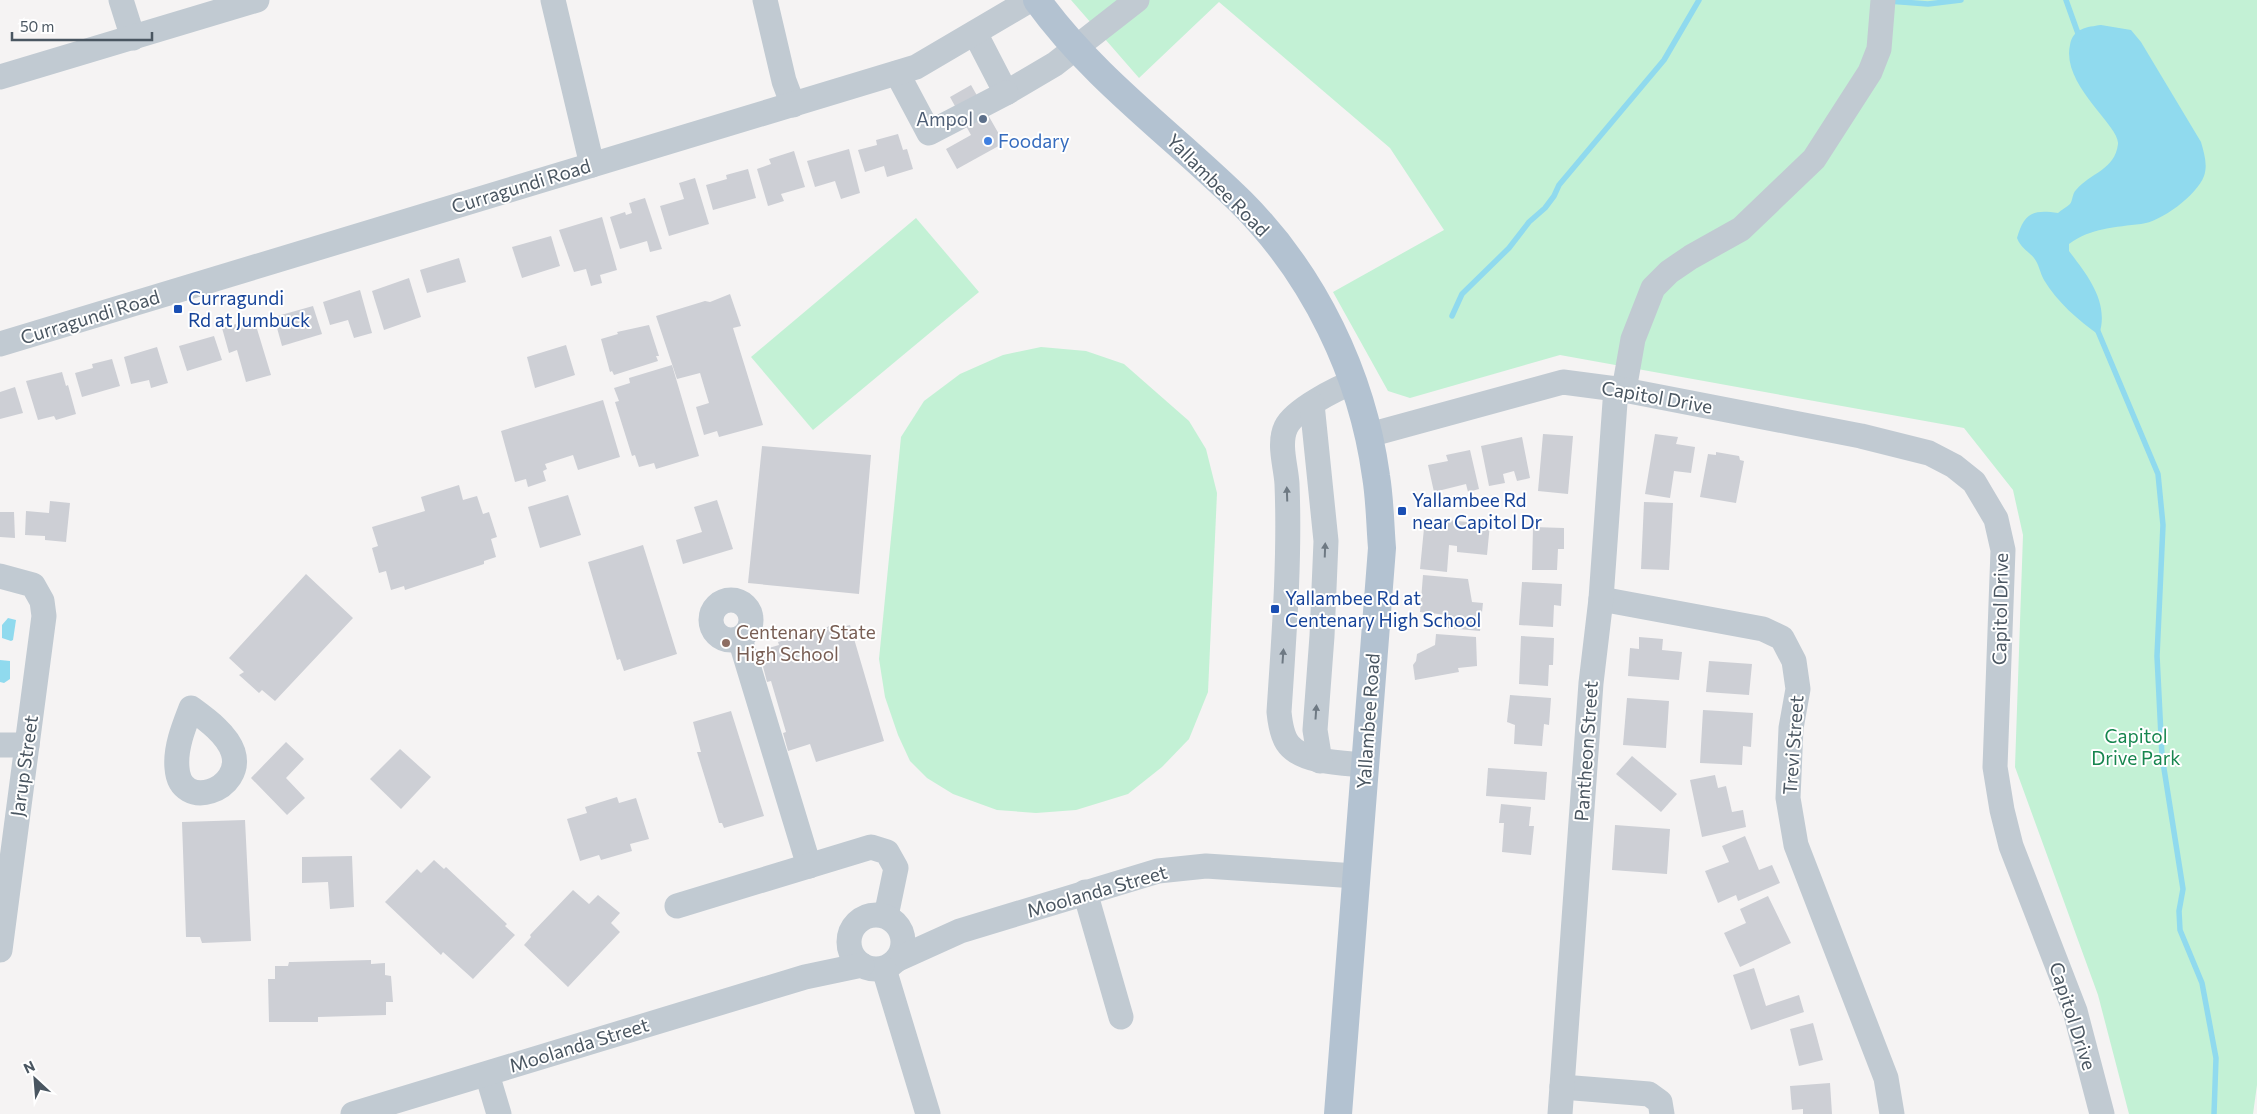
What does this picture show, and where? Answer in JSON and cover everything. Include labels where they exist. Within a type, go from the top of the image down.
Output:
[{"type":"main road","name":"Yallambee Road","points":[[1036,0],[1075,48],[1241,203],[1277,244],[1314,298],[1331,330],[1354,382],[1369,436],[1376,477],[1382,548],[1338,1114]]},
{"type":"street","points":[[121,0],[132,38]]},
{"type":"street","points":[[0,77],[257,0]]},
{"type":"street","points":[[553,0],[592,165]]},
{"type":"street","points":[[765,0],[784,81],[793,105]]},
{"type":"street","name":"Curragundi Road","points":[[0,344],[896,73],[916,66],[976,33],[1030,0]]},
{"type":"street","points":[[896,73],[929,134],[1006,93],[1055,64],[1137,0]]},
{"type":"street","name":"Pantheon Street","points":[[1560,1114],[1591,683],[1620,389],[1633,338],[1653,288],[1669,272],[1691,257],[1741,229],[1814,159],[1870,72],[1879,49],[1883,7]]},
{"type":"street","points":[[976,33],[1006,93]]},
{"type":"street","points":[[1354,382],[1332,390],[1312,404],[1286,426],[1283,439],[1288,513],[1288,566],[1279,712],[1280,725],[1289,746],[1306,756],[1320,760],[1365,765]]},
{"type":"street","name":"Capitol Drive","points":[[1369,436],[1563,382],[1620,389],[1861,436],[1929,453],[1954,466],[1974,482],[1996,519],[2003,550],[1995,767],[2002,810],[2010,846],[2075,1011],[2102,1114]]},
{"type":"street","points":[[1312,404],[1326,541],[1322,636],[1315,730],[1320,760]]},
{"type":"street","name":"Jarup Street","points":[[0,576],[33,584],[42,601],[44,616],[0,950]]},
{"type":"street","name":"Trevi Street","points":[[1600,599],[1763,629],[1782,638],[1794,661],[1798,689],[1791,728],[1788,798],[1796,845],[1886,1078],[1892,1114]]},
{"type":"street","points":[[740,639],[809,866]]},
{"type":"street","points":[[0,745],[27,745]]},
{"type":"street","points":[[677,906],[870,847],[887,852],[896,868],[890,919]]},
{"type":"street","name":"Moolanda Street","points":[[353,1114],[805,977],[881,964],[960,932],[1158,871],[1206,866],[1356,876]]},
{"type":"street","points":[[1085,892],[1121,1017]]},
{"type":"street","points":[[881,964],[904,946],[904,937],[890,919],[877,915],[861,920],[850,934],[850,951],[881,964],[928,1114]]},
{"type":"street","name":"Moolanda Street","points":[[890,919],[923,929],[960,932]]},
{"type":"street","name":"Moolanda Street","points":[[805,977],[849,942]]},
{"type":"street","points":[[487,1074],[499,1114]]},
{"type":"street","points":[[1562,1087],[1649,1094],[1660,1102],[1662,1114]]},
{"type":"green space","name":"Capitol Drive Park","points":[[1071,0],[2257,0],[2257,1085],[2253,1114],[2129,1114],[2098,995],[2015,767],[2023,535],[2013,490],[1964,428],[1560,355],[1410,398],[1388,391],[1333,292],[1444,230],[1390,148],[1219,2],[1139,78]]},
{"type":"green space","points":[[916,218],[979,292],[813,430],[751,357]]},
{"type":"green space","points":[[1041,347],[1086,351],[1124,364],[1189,421],[1206,449],[1217,493],[1208,692],[1189,739],[1162,767],[1128,794],[1076,810],[1036,813],[997,810],[953,794],[927,778],[910,761],[898,735],[885,697],[879,659],[901,437],[924,401],[960,374],[1003,355]]},
{"type":"water","points":[[2101,25],[2131,30],[2141,42],[2201,142],[2206,168],[2204,176],[2194,191],[2168,213],[2141,224],[2094,231],[2069,244],[2069,251],[2089,279],[2099,300],[2102,323],[2099,335],[2076,317],[2055,296],[2044,280],[2036,260],[2022,247],[2017,238],[2026,218],[2042,212],[2058,213],[2070,204],[2076,190],[2107,165],[2116,153],[2118,144],[2116,136],[2082,89],[2074,75],[2070,60],[2070,45],[2074,35],[2081,29]]},
{"type":"water","points":[[8,618],[16,620],[13,640],[11,641],[2,638],[2,625]]},
{"type":"water","points":[[0,660],[10,661],[10,679],[4,683],[0,682]]},
{"type":"building","points":[[971,85],[1004,143],[957,169],[946,149],[971,135],[950,97]]},
{"type":"building","points":[[898,134],[903,150],[907,149],[913,169],[887,177],[884,166],[865,172],[858,150],[877,145],[876,140]]},
{"type":"building","points":[[849,149],[860,193],[841,199],[835,181],[815,187],[807,161]]},
{"type":"building","points":[[794,151],[805,187],[781,194],[784,201],[768,206],[757,169],[771,164],[769,159]]},
{"type":"building","points":[[748,169],[756,198],[713,210],[706,185],[727,179],[726,175]]},
{"type":"building","points":[[695,178],[709,224],[669,236],[660,206],[684,199],[679,183]]},
{"type":"building","points":[[645,198],[662,249],[650,252],[647,241],[620,249],[610,217],[625,212],[626,215],[632,213],[629,203]]},
{"type":"building","points":[[602,217],[617,270],[600,275],[602,283],[591,286],[586,269],[574,272],[559,230]]},
{"type":"building","points":[[551,236],[560,266],[522,278],[512,247]]},
{"type":"building","points":[[459,258],[466,282],[427,293],[420,270]]},
{"type":"building","points":[[409,278],[421,317],[384,330],[372,291]]},
{"type":"building","points":[[360,290],[372,333],[354,338],[348,320],[330,325],[323,302]]},
{"type":"building","points":[[730,294],[741,326],[733,328],[763,425],[719,437],[717,431],[704,435],[696,407],[709,403],[700,373],[677,379],[656,316],[705,301],[710,302]]},
{"type":"building","points":[[313,306],[322,334],[282,346],[274,317]]},
{"type":"building","points":[[254,319],[271,375],[246,382],[237,350],[229,353],[222,328]]},
{"type":"building","points":[[649,325],[659,356],[656,356],[658,361],[614,375],[612,371],[610,372],[601,339],[618,334],[617,332]]},
{"type":"building","points":[[214,336],[222,360],[187,371],[179,346]]},
{"type":"building","points":[[566,345],[575,375],[535,388],[527,357]]},
{"type":"building","points":[[157,347],[168,383],[151,388],[149,380],[131,384],[124,357]]},
{"type":"building","points":[[112,359],[120,386],[82,397],[75,373],[93,368],[92,364]]},
{"type":"building","points":[[672,365],[699,456],[656,469],[654,463],[639,467],[635,455],[632,456],[615,402],[619,401],[614,388],[630,383],[629,378]]},
{"type":"building","points":[[62,372],[66,386],[68,385],[76,414],[56,420],[54,416],[38,420],[26,381]]},
{"type":"building","points":[[15,387],[23,413],[0,419],[0,392]]},
{"type":"building","points":[[603,400],[620,457],[578,470],[573,455],[545,464],[547,469],[543,471],[546,481],[528,487],[526,479],[515,482],[501,431]]},
{"type":"building","points":[[1543,434],[1573,436],[1568,494],[1538,491]]},
{"type":"building","points":[[1655,434],[1678,437],[1676,444],[1695,447],[1691,473],[1674,471],[1670,498],[1645,494]]},
{"type":"building","points":[[1522,437],[1530,478],[1517,481],[1514,471],[1503,474],[1505,483],[1489,486],[1481,446]]},
{"type":"building","points":[[762,446],[871,455],[859,594],[748,583]]},
{"type":"building","points":[[1470,450],[1479,489],[1468,492],[1466,484],[1434,492],[1428,465],[1448,461],[1446,455]]},
{"type":"building","points":[[1716,452],[1739,456],[1740,460],[1744,461],[1736,503],[1700,497],[1708,454],[1716,455]]},
{"type":"building","points":[[459,485],[463,500],[477,496],[483,514],[489,512],[497,537],[491,539],[496,557],[484,561],[484,564],[405,590],[404,586],[391,590],[386,571],[379,573],[372,548],[378,546],[372,527],[425,511],[421,497]]},
{"type":"building","points":[[568,495],[581,535],[540,548],[528,507]]},
{"type":"building","points":[[717,500],[733,549],[683,564],[676,540],[702,532],[694,507]]},
{"type":"building","points":[[50,501],[70,503],[66,542],[45,540],[45,536],[25,535],[26,511],[49,513]]},
{"type":"building","points":[[1644,502],[1673,503],[1669,570],[1641,569]]},
{"type":"building","points":[[0,512],[14,512],[15,538],[0,537]]},
{"type":"building","points":[[1425,518],[1490,524],[1487,555],[1457,552],[1457,546],[1449,545],[1447,572],[1420,569]]},
{"type":"building","points":[[1533,527],[1564,528],[1564,549],[1558,549],[1557,570],[1532,570]]},
{"type":"building","points":[[643,545],[677,654],[624,671],[620,659],[617,660],[588,562]]},
{"type":"building","points":[[306,574],[353,618],[275,701],[262,690],[259,693],[239,675],[244,672],[229,658]]},
{"type":"building","points":[[1423,575],[1468,579],[1472,602],[1483,603],[1480,631],[1447,628],[1448,615],[1420,612]]},
{"type":"building","points":[[1522,582],[1562,584],[1561,606],[1554,605],[1553,627],[1519,625]]},
{"type":"building","points":[[833,625],[834,629],[850,625],[884,741],[816,762],[810,744],[788,751],[783,733],[786,732],[771,681],[767,682],[759,651],[779,645],[778,642],[792,638],[790,634],[814,627],[815,631]]},
{"type":"building","points":[[1436,634],[1476,637],[1477,666],[1458,668],[1459,672],[1415,680],[1413,665],[1417,654],[1435,645]]},
{"type":"building","points":[[1521,636],[1554,638],[1553,665],[1549,665],[1548,686],[1519,684]]},
{"type":"building","points":[[1639,637],[1663,639],[1662,650],[1682,652],[1679,680],[1628,676],[1630,648],[1639,649]]},
{"type":"building","points":[[1709,661],[1752,664],[1749,695],[1706,692]]},
{"type":"building","points":[[1510,695],[1551,698],[1549,725],[1544,724],[1542,746],[1514,744],[1515,725],[1507,722]]},
{"type":"building","points":[[1627,698],[1669,701],[1666,748],[1623,745]]},
{"type":"building","points":[[1703,710],[1753,713],[1751,747],[1743,746],[1742,765],[1700,763]]},
{"type":"building","points":[[731,711],[764,816],[724,828],[722,823],[719,823],[697,752],[701,752],[693,722]]},
{"type":"building","points":[[286,742],[304,759],[286,778],[305,798],[287,815],[251,778]]},
{"type":"building","points":[[400,749],[431,777],[401,809],[370,779]]},
{"type":"building","points":[[1632,756],[1677,794],[1661,812],[1616,774]]},
{"type":"building","points":[[1488,768],[1547,772],[1545,800],[1486,796]]},
{"type":"building","points":[[1715,775],[1718,788],[1726,786],[1732,812],[1743,810],[1746,827],[1702,837],[1690,780]]},
{"type":"building","points":[[617,797],[619,803],[636,798],[649,839],[630,844],[632,851],[601,860],[599,855],[580,861],[567,819],[587,813],[585,807]]},
{"type":"building","points":[[1501,804],[1531,807],[1529,826],[1534,826],[1531,855],[1502,852],[1504,823],[1499,823]]},
{"type":"building","points":[[245,820],[251,941],[202,943],[200,937],[186,937],[182,822]]},
{"type":"building","points":[[1615,825],[1670,829],[1667,874],[1612,870]]},
{"type":"building","points":[[1745,836],[1759,870],[1772,865],[1780,883],[1738,901],[1736,895],[1718,903],[1705,871],[1729,862],[1722,846]]},
{"type":"building","points":[[352,856],[354,907],[330,909],[328,882],[302,883],[302,857]]},
{"type":"building","points":[[434,860],[444,869],[446,867],[507,924],[505,926],[515,935],[473,979],[443,952],[441,955],[385,902],[417,869],[421,873]]},
{"type":"building","points":[[573,890],[589,904],[598,895],[620,913],[611,923],[620,932],[568,987],[524,945],[531,937],[530,935]]},
{"type":"building","points":[[1768,896],[1791,943],[1740,967],[1724,933],[1746,923],[1740,909]]},
{"type":"building","points":[[371,960],[371,964],[385,963],[385,975],[391,976],[393,1002],[386,1002],[386,1015],[318,1017],[318,1022],[269,1022],[268,979],[275,979],[275,966],[288,966],[289,962]]},
{"type":"building","points":[[1754,968],[1766,1006],[1799,995],[1804,1012],[1751,1030],[1733,975]]},
{"type":"building","points":[[1813,1023],[1823,1060],[1799,1066],[1790,1029]]},
{"type":"building","points":[[1830,1083],[1832,1114],[1803,1114],[1803,1109],[1792,1110],[1790,1086]]},
{"type":"waterway","points":[[1452,316],[1462,294],[1509,248],[1529,222],[1545,208],[1559,185],[1664,60],[1699,0]]},
{"type":"waterway","points":[[1888,1],[1928,4],[1961,0]]},
{"type":"waterway","points":[[2066,0],[2080,39]]},
{"type":"waterway","points":[[2097,329],[2158,474],[2163,525],[2157,656],[2162,756],[2183,889],[2179,911],[2180,930],[2202,983],[2216,1058],[2214,1114]]},
{"type":"place","name":"Ampol","points":[[983,119]]},
{"type":"place","name":"Foodary","points":[[988,141]]},
{"type":"place","name":"Curragundi Rd at Jumbuck","points":[[178,309]]},
{"type":"place","name":"Yallambee Rd near Capitol Dr","points":[[1402,511]]},
{"type":"place","name":"Yallambee Rd at Centenary High School","points":[[1275,609]]},
{"type":"place","name":"Centenary State High School","points":[[726,643]]}]
